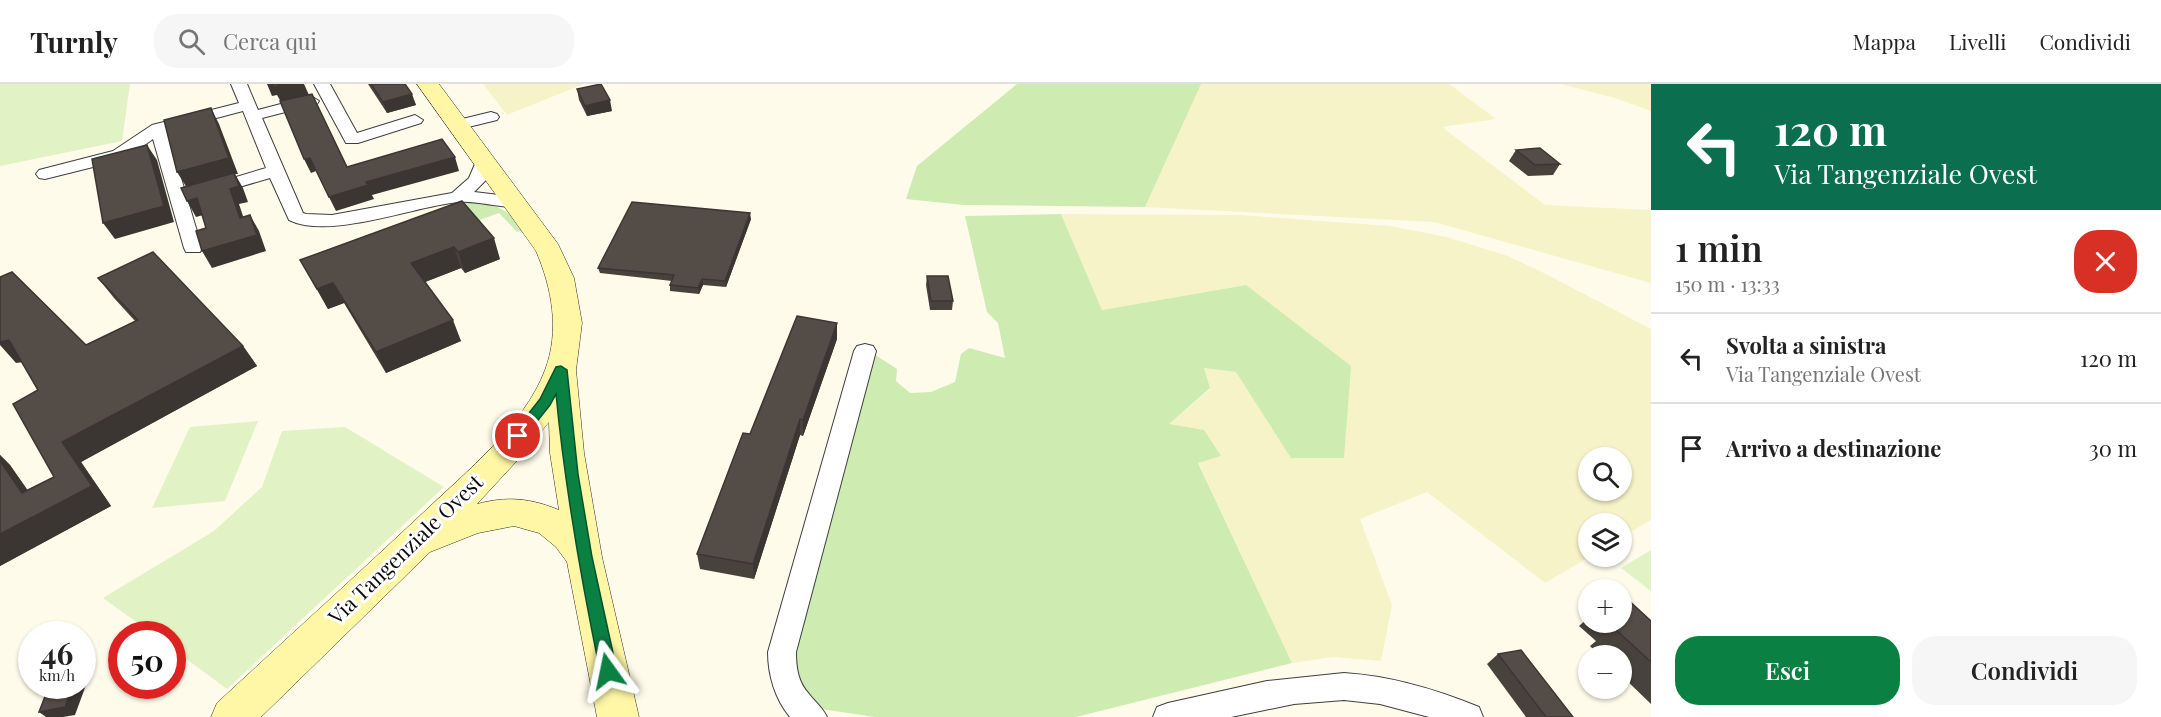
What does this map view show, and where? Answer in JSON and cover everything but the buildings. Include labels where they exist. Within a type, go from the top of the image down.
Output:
[{"type":"main road","name":"Via Tangenziale Ovest","points":[[232,717],[410,549],[487,471],[534,418],[561,370],[565,353],[567,317],[563,284],[549,250],[428,84]]},
{"type":"main road","points":[[561,370],[567,453],[584,557],[618,717]]},
{"type":"main road","points":[[410,549],[470,520],[515,511],[536,514],[558,526],[569,535],[584,557]]},
{"type":"street","points":[[239,84],[295,216],[308,221],[332,221],[458,197],[487,197],[516,202]]},
{"type":"street","points":[[45,174],[119,155],[159,128],[250,110],[324,90],[352,140],[415,120]]},
{"type":"street","points":[[456,125],[491,117]]},
{"type":"street","points":[[159,128],[193,248]]},
{"type":"street","points":[[458,197],[477,180],[484,167],[484,161]]},
{"type":"street","points":[[178,199],[276,171]]},
{"type":"street","points":[[812,717],[797,704],[790,693],[784,680],[782,652],[865,351]]},
{"type":"street","points":[[1168,717],[1318,686],[1367,688],[1423,701],[1468,717]]},
{"type":"shaded area","points":[[483,84],[584,84],[507,115]]},
{"type":"shaded area","points":[[1200,84],[1449,84],[1496,119],[1442,127],[1545,205],[1651,210],[1651,283],[1434,222],[1145,207]]},
{"type":"shaded area","points":[[1561,84],[1651,84],[1651,111],[1615,98]]},
{"type":"shaded area","points":[[1061,214],[1240,215],[1390,226],[1447,237],[1508,256],[1544,273],[1651,329],[1651,520],[1632,531],[1632,513],[1578,513],[1578,564],[1545,583],[1427,492],[1360,519],[1392,605],[1381,661],[1333,657],[1292,663],[1198,462],[1221,456],[1169,424],[1210,389],[1204,368],[1236,372],[1291,457],[1246,285],[1102,310]]},
{"type":"green space","points":[[0,84],[130,84],[122,141],[0,166]]},
{"type":"green space","points":[[1017,84],[1201,84],[1145,207],[964,205],[906,199],[917,166]]},
{"type":"green space","points":[[473,202],[489,204],[502,209],[523,230],[517,232],[499,213],[471,223],[458,204]]},
{"type":"green space","points":[[1061,214],[1102,310],[1246,285],[1351,366],[1344,458],[1291,458],[1236,372],[1204,368],[1210,388],[1169,424],[1204,430],[1221,456],[1198,463],[1292,663],[1076,717],[875,717],[821,709],[801,688],[793,652],[874,354],[897,369],[896,381],[910,393],[931,392],[955,382],[961,354],[969,348],[1005,358],[998,323],[987,312],[965,216]]},
{"type":"green space","points":[[258,421],[225,501],[152,508],[190,427]]},
{"type":"green space","points":[[345,427],[444,487],[227,689],[186,659],[186,621],[135,621],[103,598],[214,531],[262,487],[282,431]]},
{"type":"green space","points":[[1651,550],[1651,591],[1621,568],[1632,567],[1632,561]]},
{"type":"route","points":[[518,436],[545,402],[561,370],[567,453],[584,557],[608,671]]}]
